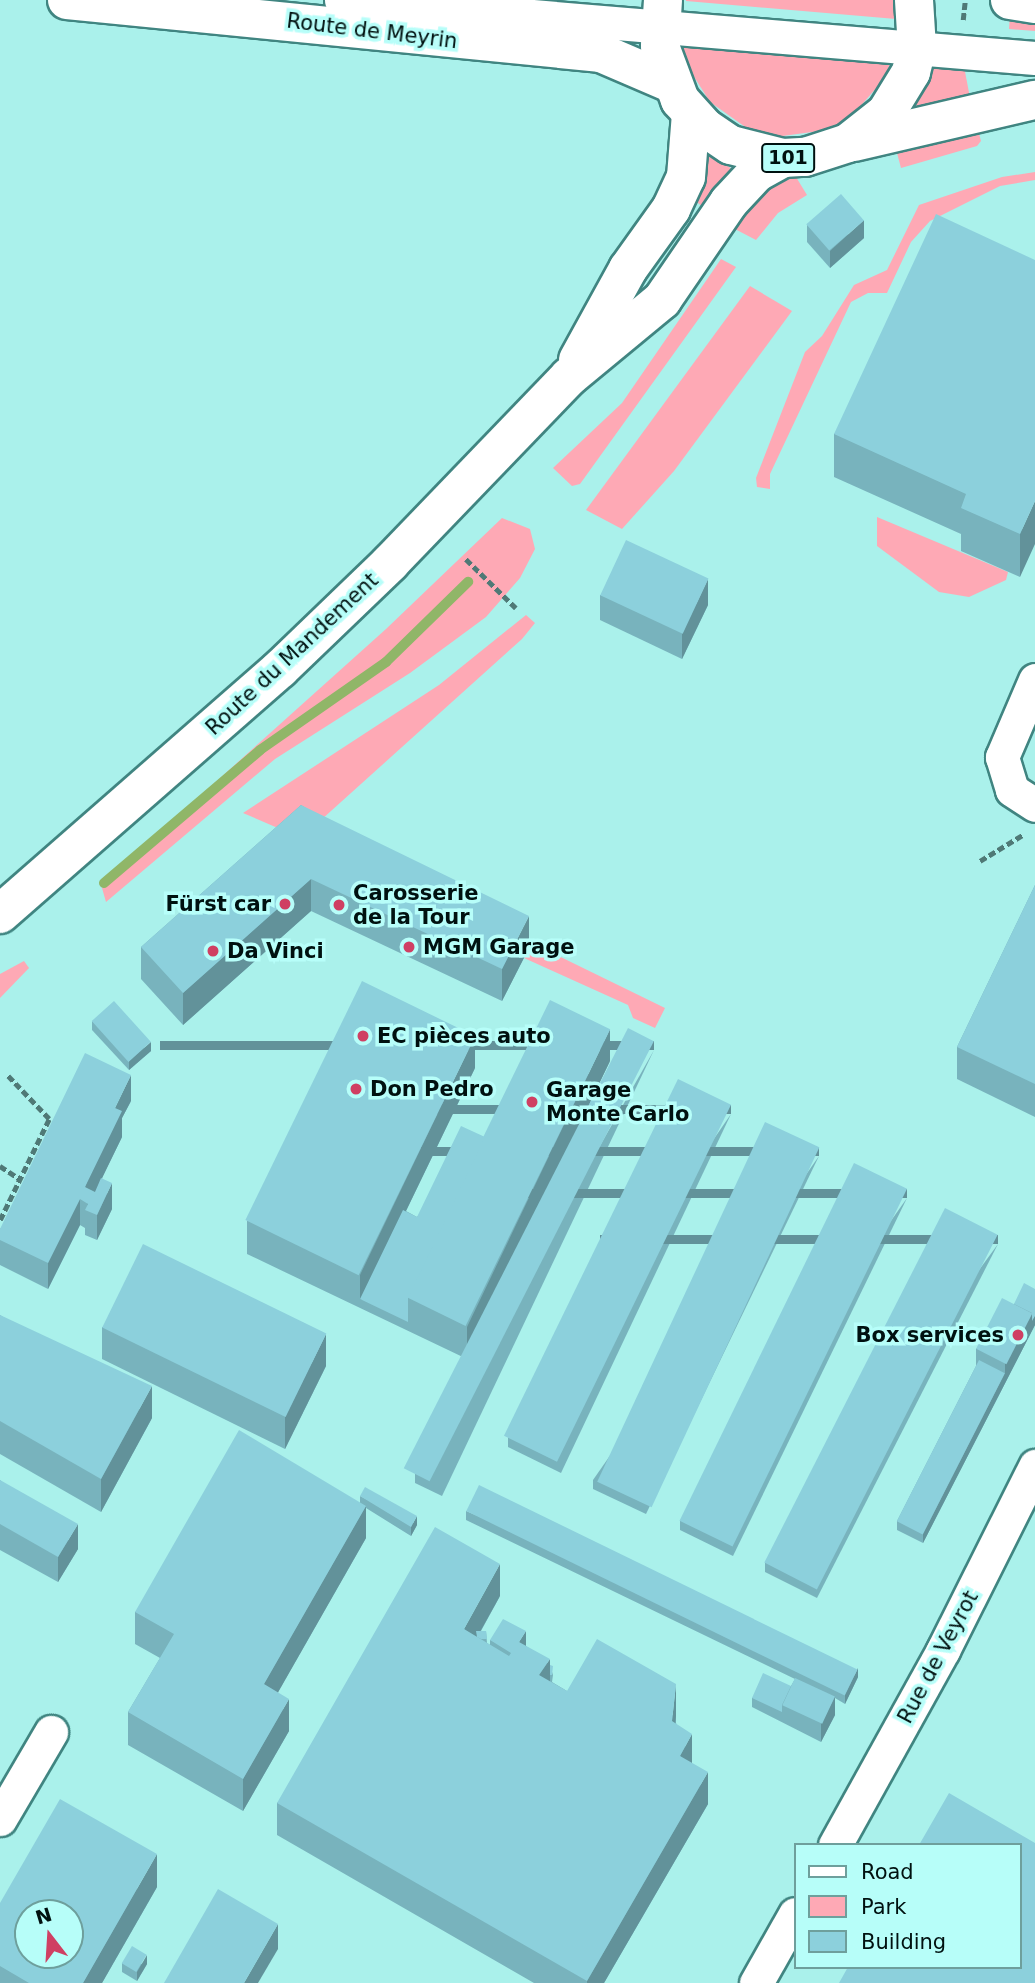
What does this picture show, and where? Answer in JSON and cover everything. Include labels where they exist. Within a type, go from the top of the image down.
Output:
[{"type":"main road","name":"Route de Meyrin","points":[[67,0],[601,53],[681,99]]},
{"type":"main road","points":[[1010,0],[1035,4]]},
{"type":"main road","name":"Route du Mandement","points":[[569,377],[628,268],[671,209],[686,177],[681,99],[661,13]]},
{"type":"main road","name":"101","points":[[848,143],[886,113],[911,72],[916,27]]},
{"type":"main road","name":"101","points":[[681,99],[731,145],[783,158],[827,152],[848,143],[1035,100]]},
{"type":"main road","name":"Route du Mandement","points":[[0,914],[280,669],[390,564],[569,377],[662,300],[729,202],[757,173],[783,158]]},
{"type":"street","points":[[341,0],[916,27],[1035,43]]},
{"type":"street","points":[[520,0],[661,13]]},
{"type":"street","points":[[916,27],[1035,58]]},
{"type":"street","points":[[1032,816],[1012,790],[1002,757],[1035,680]]},
{"type":"street","name":"Rue de Veyrot","points":[[836,1843],[943,1650],[1035,1466]]},
{"type":"street","points":[[0,1819],[51,1732]]},
{"type":"street","points":[[756,1983],[794,1916]]},
{"type":"path","points":[[466,559],[516,608]]},
{"type":"path","points":[[980,861],[1009,846],[1032,816]]},
{"type":"path","points":[[0,1220],[49,1119],[6,1074]]},
{"type":"path","points":[[0,1166],[20,1179]]},
{"type":"green space","points":[[686,0],[893,0],[896,19],[686,1]]},
{"type":"green space","points":[[1010,15],[1035,19],[1035,31],[1009,29]]},
{"type":"green space","points":[[682,37],[893,56],[884,79],[852,116],[827,130],[775,137],[751,131],[710,102],[686,64]]},
{"type":"green space","points":[[934,59],[963,61],[970,98],[913,109]]},
{"type":"green space","points":[[978,130],[981,141],[977,146],[901,168],[897,153]]},
{"type":"green space","points":[[708,153],[735,171],[703,207],[693,199]]},
{"type":"green space","points":[[1035,172],[1035,180],[1000,186],[930,221],[911,242],[887,293],[868,293],[851,302],[770,474],[770,489],[757,487],[756,478],[805,352],[822,336],[854,285],[887,270],[919,205],[1002,177]]},
{"type":"green space","points":[[796,177],[807,195],[778,213],[756,240],[731,227],[772,185]]},
{"type":"green space","points":[[721,259],[736,267],[580,484],[572,486],[553,468],[622,403]]},
{"type":"green space","points":[[750,286],[792,311],[674,471],[622,529],[586,510]]},
{"type":"green space","points":[[877,517],[1008,572],[1006,580],[969,597],[939,592],[877,546]]},
{"type":"green space","points":[[502,518],[530,529],[535,549],[520,578],[486,617],[410,673],[275,759],[106,902],[102,888],[110,877],[386,629]]},
{"type":"green space","points":[[526,615],[535,623],[522,639],[301,838],[243,813],[439,685]]},
{"type":"green space","points":[[532,943],[665,1008],[655,1028],[633,1018],[628,1005],[524,958]]},
{"type":"green space","points":[[24,961],[29,968],[0,998],[0,974]]},
{"type":"building","points":[[841,194],[864,220],[829,251],[806,224]]},
{"type":"building","points":[[936,214],[1035,260],[1035,501],[1020,534],[961,508],[966,494],[834,434]]},
{"type":"building","points":[[626,540],[708,578],[683,634],[600,595]]},
{"type":"building","points":[[301,805],[529,916],[502,969],[311,879],[183,993],[141,947]]},
{"type":"building","points":[[1035,885],[1035,1084],[957,1047]]},
{"type":"building","points":[[362,981],[475,1036],[359,1275],[245,1220]]},
{"type":"building","points":[[550,1000],[610,1029],[466,1326],[405,1297]]},
{"type":"building","points":[[114,1001],[151,1042],[129,1062],[92,1021]]},
{"type":"building","points":[[628,1028],[654,1041],[430,1481],[404,1468]]},
{"type":"building","points":[[85,1053],[131,1075],[115,1108],[122,1111],[85,1187],[95,1192],[101,1178],[112,1183],[97,1215],[85,1210],[88,1204],[80,1199],[48,1263],[0,1240],[0,1229]]},
{"type":"building","points":[[678,1079],[731,1105],[557,1462],[504,1436]]},
{"type":"building","points":[[765,1122],[819,1147],[652,1507],[597,1482]]},
{"type":"building","points":[[461,1126],[485,1137],[408,1298],[408,1322],[360,1299],[403,1210],[417,1217]]},
{"type":"building","points":[[854,1163],[907,1189],[733,1547],[680,1521]]},
{"type":"building","points":[[945,1208],[998,1235],[817,1589],[764,1563]]},
{"type":"building","points":[[143,1244],[326,1333],[286,1417],[102,1328]]},
{"type":"building","points":[[1024,1283],[1035,1289],[1035,1316],[1032,1321],[1032,1313],[1014,1304]]},
{"type":"building","points":[[1002,1298],[1032,1313],[1006,1364],[976,1349]]},
{"type":"building","points":[[0,1315],[152,1386],[101,1479],[0,1421]]},
{"type":"building","points":[[979,1360],[1005,1373],[923,1534],[897,1521]]},
{"type":"building","points":[[239,1430],[366,1506],[264,1684],[289,1699],[243,1779],[128,1712],[174,1634],[135,1612]]},
{"type":"building","points":[[0,1480],[78,1524],[58,1557],[0,1524]]},
{"type":"building","points":[[479,1485],[857,1670],[845,1696],[466,1511]]},
{"type":"building","points":[[365,1487],[417,1516],[411,1527],[360,1496]]},
{"type":"building","points":[[435,1527],[500,1564],[464,1629],[509,1656],[511,1653],[490,1640],[503,1619],[526,1631],[519,1642],[550,1659],[539,1675],[567,1691],[597,1639],[676,1684],[672,1721],[692,1734],[680,1756],[708,1772],[587,1981],[277,1803]]},
{"type":"building","points":[[476,1631],[486,1631],[487,1639],[477,1637]]},
{"type":"building","points":[[763,1673],[791,1686],[782,1705],[782,1712],[752,1698]]},
{"type":"building","points":[[795,1678],[835,1697],[822,1724],[782,1705]]},
{"type":"building","points":[[949,1793],[1035,1843],[1035,1983],[839,1983],[847,1969],[1021,1969],[1021,1843],[920,1843]]},
{"type":"building","points":[[60,1799],[157,1854],[83,1983],[29,1983],[0,1966],[0,1903]]},
{"type":"building","points":[[218,1889],[278,1924],[244,1983],[164,1983]]},
{"type":"building","points":[[132,1946],[147,1955],[136,1972],[122,1963]]},
{"type":"waterway","points":[[104,883],[260,750],[386,662],[468,582]]},
{"type":"place","name":"Fürst car","points":[[285,904]]},
{"type":"place","name":"Carosserie de la Tour","points":[[339,905]]},
{"type":"place","name":"MGM Garage","points":[[409,947]]},
{"type":"place","name":"Da Vinci","points":[[213,951]]},
{"type":"place","name":"EC pièces auto","points":[[363,1036]]},
{"type":"place","name":"Don Pedro","points":[[356,1089]]},
{"type":"place","name":"Garage Monte Carlo","points":[[532,1102]]},
{"type":"place","name":"Box services","points":[[1018,1335]]}]
